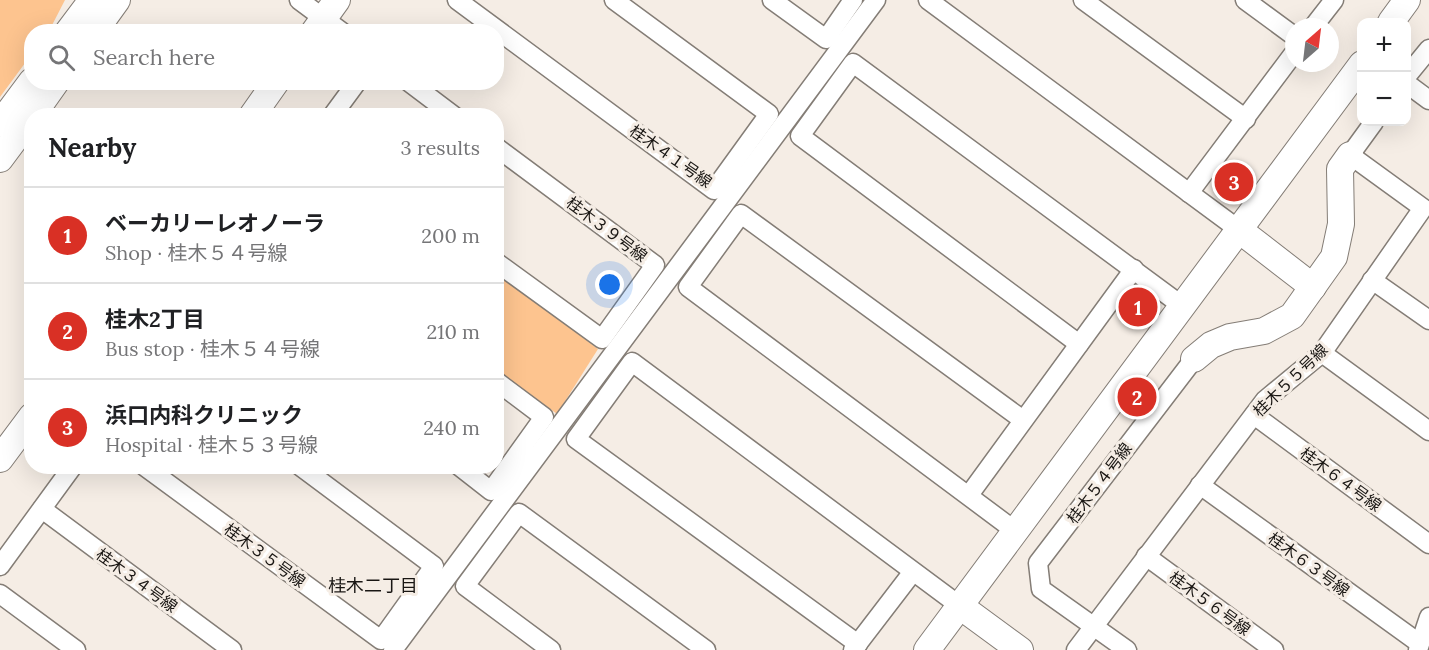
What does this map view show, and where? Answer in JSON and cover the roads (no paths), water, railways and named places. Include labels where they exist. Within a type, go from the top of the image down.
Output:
[{"type":"street","points":[[75,24],[92,0]]},
{"type":"street","points":[[100,24],[117,0]]},
{"type":"street","points":[[299,0],[329,20]]},
{"type":"street","name":"桂木４１号線","points":[[457,0],[489,24]]},
{"type":"street","name":"桂木４１号線","points":[[504,35],[714,190],[769,114],[614,0]]},
{"type":"street","points":[[772,0],[826,39],[853,0]]},
{"type":"street","points":[[393,650],[876,0]]},
{"type":"street","points":[[928,0],[1313,287]]},
{"type":"street","points":[[1083,0],[1246,119]]},
{"type":"street","points":[[1245,0],[1285,29]]},
{"type":"street","points":[[1320,18],[1334,0]]},
{"type":"street","points":[[1411,72],[1429,50]]},
{"type":"street","points":[[1079,344],[800,136],[854,63],[1181,305]]},
{"type":"street","points":[[1189,193],[1285,65]]},
{"type":"street","points":[[927,650],[1357,71]]},
{"type":"street","points":[[1411,86],[1429,100]]},
{"type":"street","points":[[0,124],[25,90]]},
{"type":"street","points":[[38,108],[50,90]]},
{"type":"street","points":[[258,108],[270,90]]},
{"type":"street","points":[[338,108],[351,90]]},
{"type":"street","points":[[420,90],[443,108]]},
{"type":"street","points":[[1350,155],[1371,126]]},
{"type":"street","points":[[0,159],[24,127]]},
{"type":"street","name":"桂木３９号線","points":[[504,153],[656,265],[603,339],[504,268]]},
{"type":"street","name":"桂木５５号線","points":[[1076,650],[1265,400],[1322,353],[1372,280],[1426,210],[1350,155]]},
{"type":"street","name":"桂木５４号線","points":[[1094,626],[1041,589],[1038,563],[1194,359],[1211,345],[1230,337],[1277,325],[1292,316],[1334,257],[1341,224],[1340,169],[1350,155]]},
{"type":"street","points":[[1014,530],[688,287],[741,214],[1023,420]]},
{"type":"street","points":[[969,495],[1134,269]]},
{"type":"street","points":[[1372,280],[1429,320]]},
{"type":"street","points":[[1322,353],[1429,431]]},
{"type":"street","points":[[912,573],[856,647],[576,439],[632,362],[912,573],[1020,650]]},
{"type":"street","points":[[504,387],[544,417],[504,473]]},
{"type":"street","name":"桂木６４号線","points":[[1254,415],[1429,544]]},
{"type":"street","points":[[0,459],[24,427]]},
{"type":"street","points":[[0,566],[67,474]]},
{"type":"street","name":"桂木３５号線","points":[[155,474],[381,640],[434,566],[311,474]]},
{"type":"street","points":[[469,474],[491,491],[503,474]]},
{"type":"street","name":"桂木６３号線","points":[[1200,485],[1418,647]]},
{"type":"street","name":"桂木３４号線","points":[[42,509],[232,650]]},
{"type":"street","points":[[551,650],[465,585],[519,513],[706,650]]},
{"type":"street","name":"桂木５６号線","points":[[1146,556],[1275,650]]},
{"type":"street","points":[[0,594],[76,650]]},
{"type":"street","points":[[1418,647],[1429,617]]},
{"type":"street","points":[[1094,626],[1127,650]]},
{"type":"place","name":"浜口内科クリニック","points":[[1234,182]]},
{"type":"place","name":"ベーカリーレオノーラ","points":[[1138,307]]},
{"type":"place","name":"桂木2丁目","points":[[1137,397]]},
{"type":"district","name":"桂木二丁目","points":[[373,586]]}]
